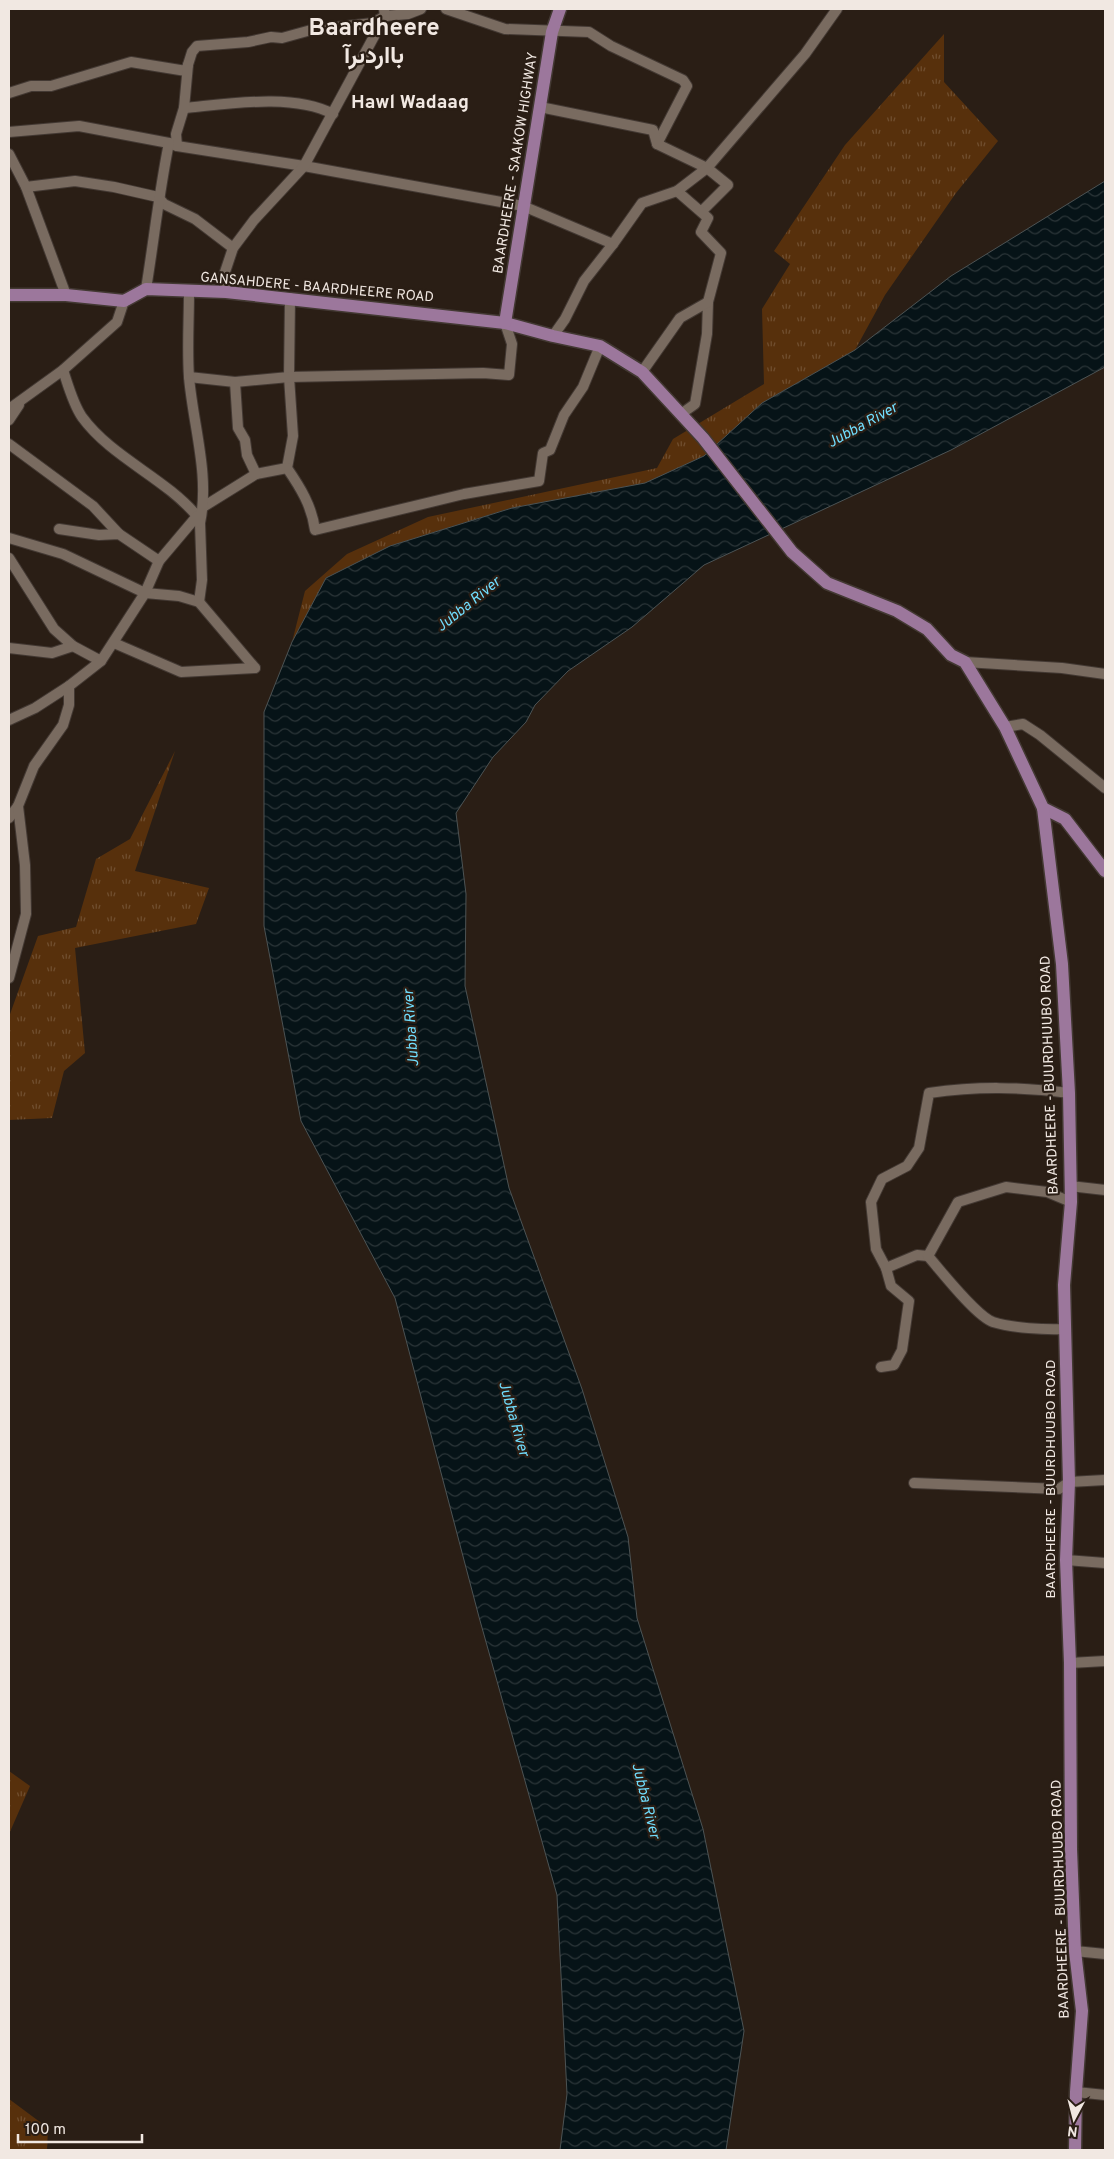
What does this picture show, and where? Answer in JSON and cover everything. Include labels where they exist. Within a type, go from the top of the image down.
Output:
[{"type":"main road","name":"BAARDHEERE - SAAKOW HIGHWAY","points":[[505,323],[552,32],[560,9]]},
{"type":"main road","points":[[9,295],[66,295],[124,302],[146,289]]},
{"type":"main road","name":"GANSAHDERE - BAARDHEERE ROAD","points":[[146,289],[226,292],[290,298],[505,323],[600,346],[642,372],[703,438],[792,552],[827,583],[897,611],[927,629],[951,655],[965,662]]},
{"type":"main road","name":"BAARDHEERE - BUURDHUUBO ROAD","points":[[965,662],[1005,727],[1043,808],[1062,964],[1069,1093],[1071,1202],[1064,1285],[1069,1482],[1066,1560],[1070,1663],[1071,1849],[1075,1950],[1082,2012],[1076,2092],[1075,2150]]},
{"type":"main road","points":[[1043,808],[1065,819],[1105,872]]},
{"type":"street","points":[[9,93],[31,86],[51,86],[131,62],[186,70],[192,52],[197,46],[248,42],[271,37],[282,38],[311,30],[373,23],[385,12],[408,14],[421,9]]},
{"type":"street","points":[[446,9],[505,30],[589,32],[611,46],[683,80],[687,86],[657,144]]},
{"type":"street","points":[[553,336],[565,319],[584,281],[614,244],[642,203],[677,191],[707,168],[805,54],[837,9]]},
{"type":"street","points":[[226,292],[224,275],[233,248],[254,220],[304,166],[385,12]]},
{"type":"street","points":[[146,289],[157,225],[158,198],[184,108],[189,59]]},
{"type":"street","points":[[184,108],[258,102],[304,105],[322,109],[333,114]]},
{"type":"street","points":[[540,107],[652,130],[657,144],[707,168],[728,185],[702,211]]},
{"type":"street","points":[[9,132],[79,126],[173,145],[304,166],[523,206],[614,244]]},
{"type":"street","points":[[9,154],[26,187],[51,259],[66,295]]},
{"type":"street","points":[[26,187],[75,181],[114,187],[158,198],[164,204],[195,219],[233,248]]},
{"type":"street","points":[[677,191],[708,218],[701,232],[721,253],[708,302],[707,334],[695,404],[681,414]]},
{"type":"street","points":[[9,720],[35,708],[69,686],[100,662],[145,594],[159,561],[199,520],[204,507],[198,436],[189,376],[189,292]]},
{"type":"street","points":[[290,298],[290,377],[293,436],[287,468],[303,492],[314,517],[316,530],[464,494],[539,481],[543,453],[550,450],[560,423],[583,387],[600,346]]},
{"type":"street","points":[[9,409],[63,370],[117,322],[124,302]]},
{"type":"street","points":[[642,372],[680,318],[708,302]]},
{"type":"street","points":[[189,376],[235,382],[290,377],[482,373],[509,375],[512,344],[505,323]]},
{"type":"street","points":[[63,370],[80,415],[102,440],[183,499],[199,520],[202,580],[199,602]]},
{"type":"street","points":[[235,382],[238,428],[245,440],[247,455],[256,474]]},
{"type":"street","points":[[9,420],[20,402]]},
{"type":"street","points":[[9,444],[93,506],[119,534],[159,561]]},
{"type":"street","points":[[204,507],[256,474],[287,468]]},
{"type":"street","points":[[59,530],[99,535],[119,534]]},
{"type":"street","points":[[9,538],[63,554],[145,594],[179,596],[199,602],[255,668],[181,672],[114,642]]},
{"type":"street","points":[[9,558],[54,629],[73,646],[100,662]]},
{"type":"street","points":[[9,648],[52,653],[73,646]]},
{"type":"street","points":[[965,662],[1062,668],[1105,674]]},
{"type":"street","points":[[9,818],[18,806],[34,766],[63,724],[69,705],[69,686]]},
{"type":"street","points":[[1005,727],[1023,724],[1040,735],[1105,788]]},
{"type":"street","points":[[9,978],[26,914],[25,865],[18,806]]},
{"type":"street","points":[[881,1368],[894,1366],[902,1350],[909,1301],[891,1286],[886,1268],[876,1249],[871,1202],[882,1179],[906,1166],[920,1148],[929,1093],[972,1087],[1024,1088],[1069,1093]]},
{"type":"street","points":[[1070,1186],[1105,1190]]},
{"type":"street","points":[[928,1256],[958,1202],[1006,1187],[1047,1192],[1071,1202]]},
{"type":"street","points":[[886,1268],[917,1255],[928,1256],[958,1290],[992,1322],[1039,1330],[1065,1329]]},
{"type":"street","points":[[914,1483],[1059,1489],[1069,1482],[1105,1480]]},
{"type":"street","points":[[1066,1560],[1105,1563]]},
{"type":"street","points":[[1070,1663],[1105,1661]]},
{"type":"street","points":[[1075,1950],[1105,1954]]},
{"type":"street","points":[[1076,2092],[1105,2095]]},
{"type":"green space","points":[[944,34],[944,82],[998,141],[956,193],[885,295],[855,350],[762,403],[704,456],[645,483],[511,508],[390,546],[326,578],[292,642],[305,591],[347,554],[428,517],[657,468],[673,439],[764,384],[762,309],[790,264],[774,251],[845,145]]},
{"type":"green space","points":[[175,751],[135,871],[209,888],[196,924],[75,948],[85,1053],[64,1071],[52,1118],[9,1120],[9,1017],[38,936],[76,927],[96,859],[130,839]]},
{"type":"green space","points":[[9,1771],[30,1786],[9,1834]]},
{"type":"green space","points":[[9,2099],[48,2128],[47,2150],[9,2150]]},
{"type":"water","name":"Jubba River","points":[[1105,181],[1105,367],[951,450],[704,565],[632,627],[568,671],[535,705],[526,722],[493,757],[456,813],[466,894],[465,986],[509,1188],[582,1389],[628,1537],[637,1618],[703,1829],[744,2031],[726,2150],[560,2150],[567,2094],[557,1895],[479,1617],[395,1298],[301,1121],[264,926],[264,712],[292,642],[326,578],[390,546],[512,508],[645,483],[704,456],[762,403],[855,350],[951,276]]},
{"type":"district","name":"Baardheere بااردىرآ","points":[[374,43]]},
{"type":"district","name":"Hawl Wadaag","points":[[410,103]]}]
